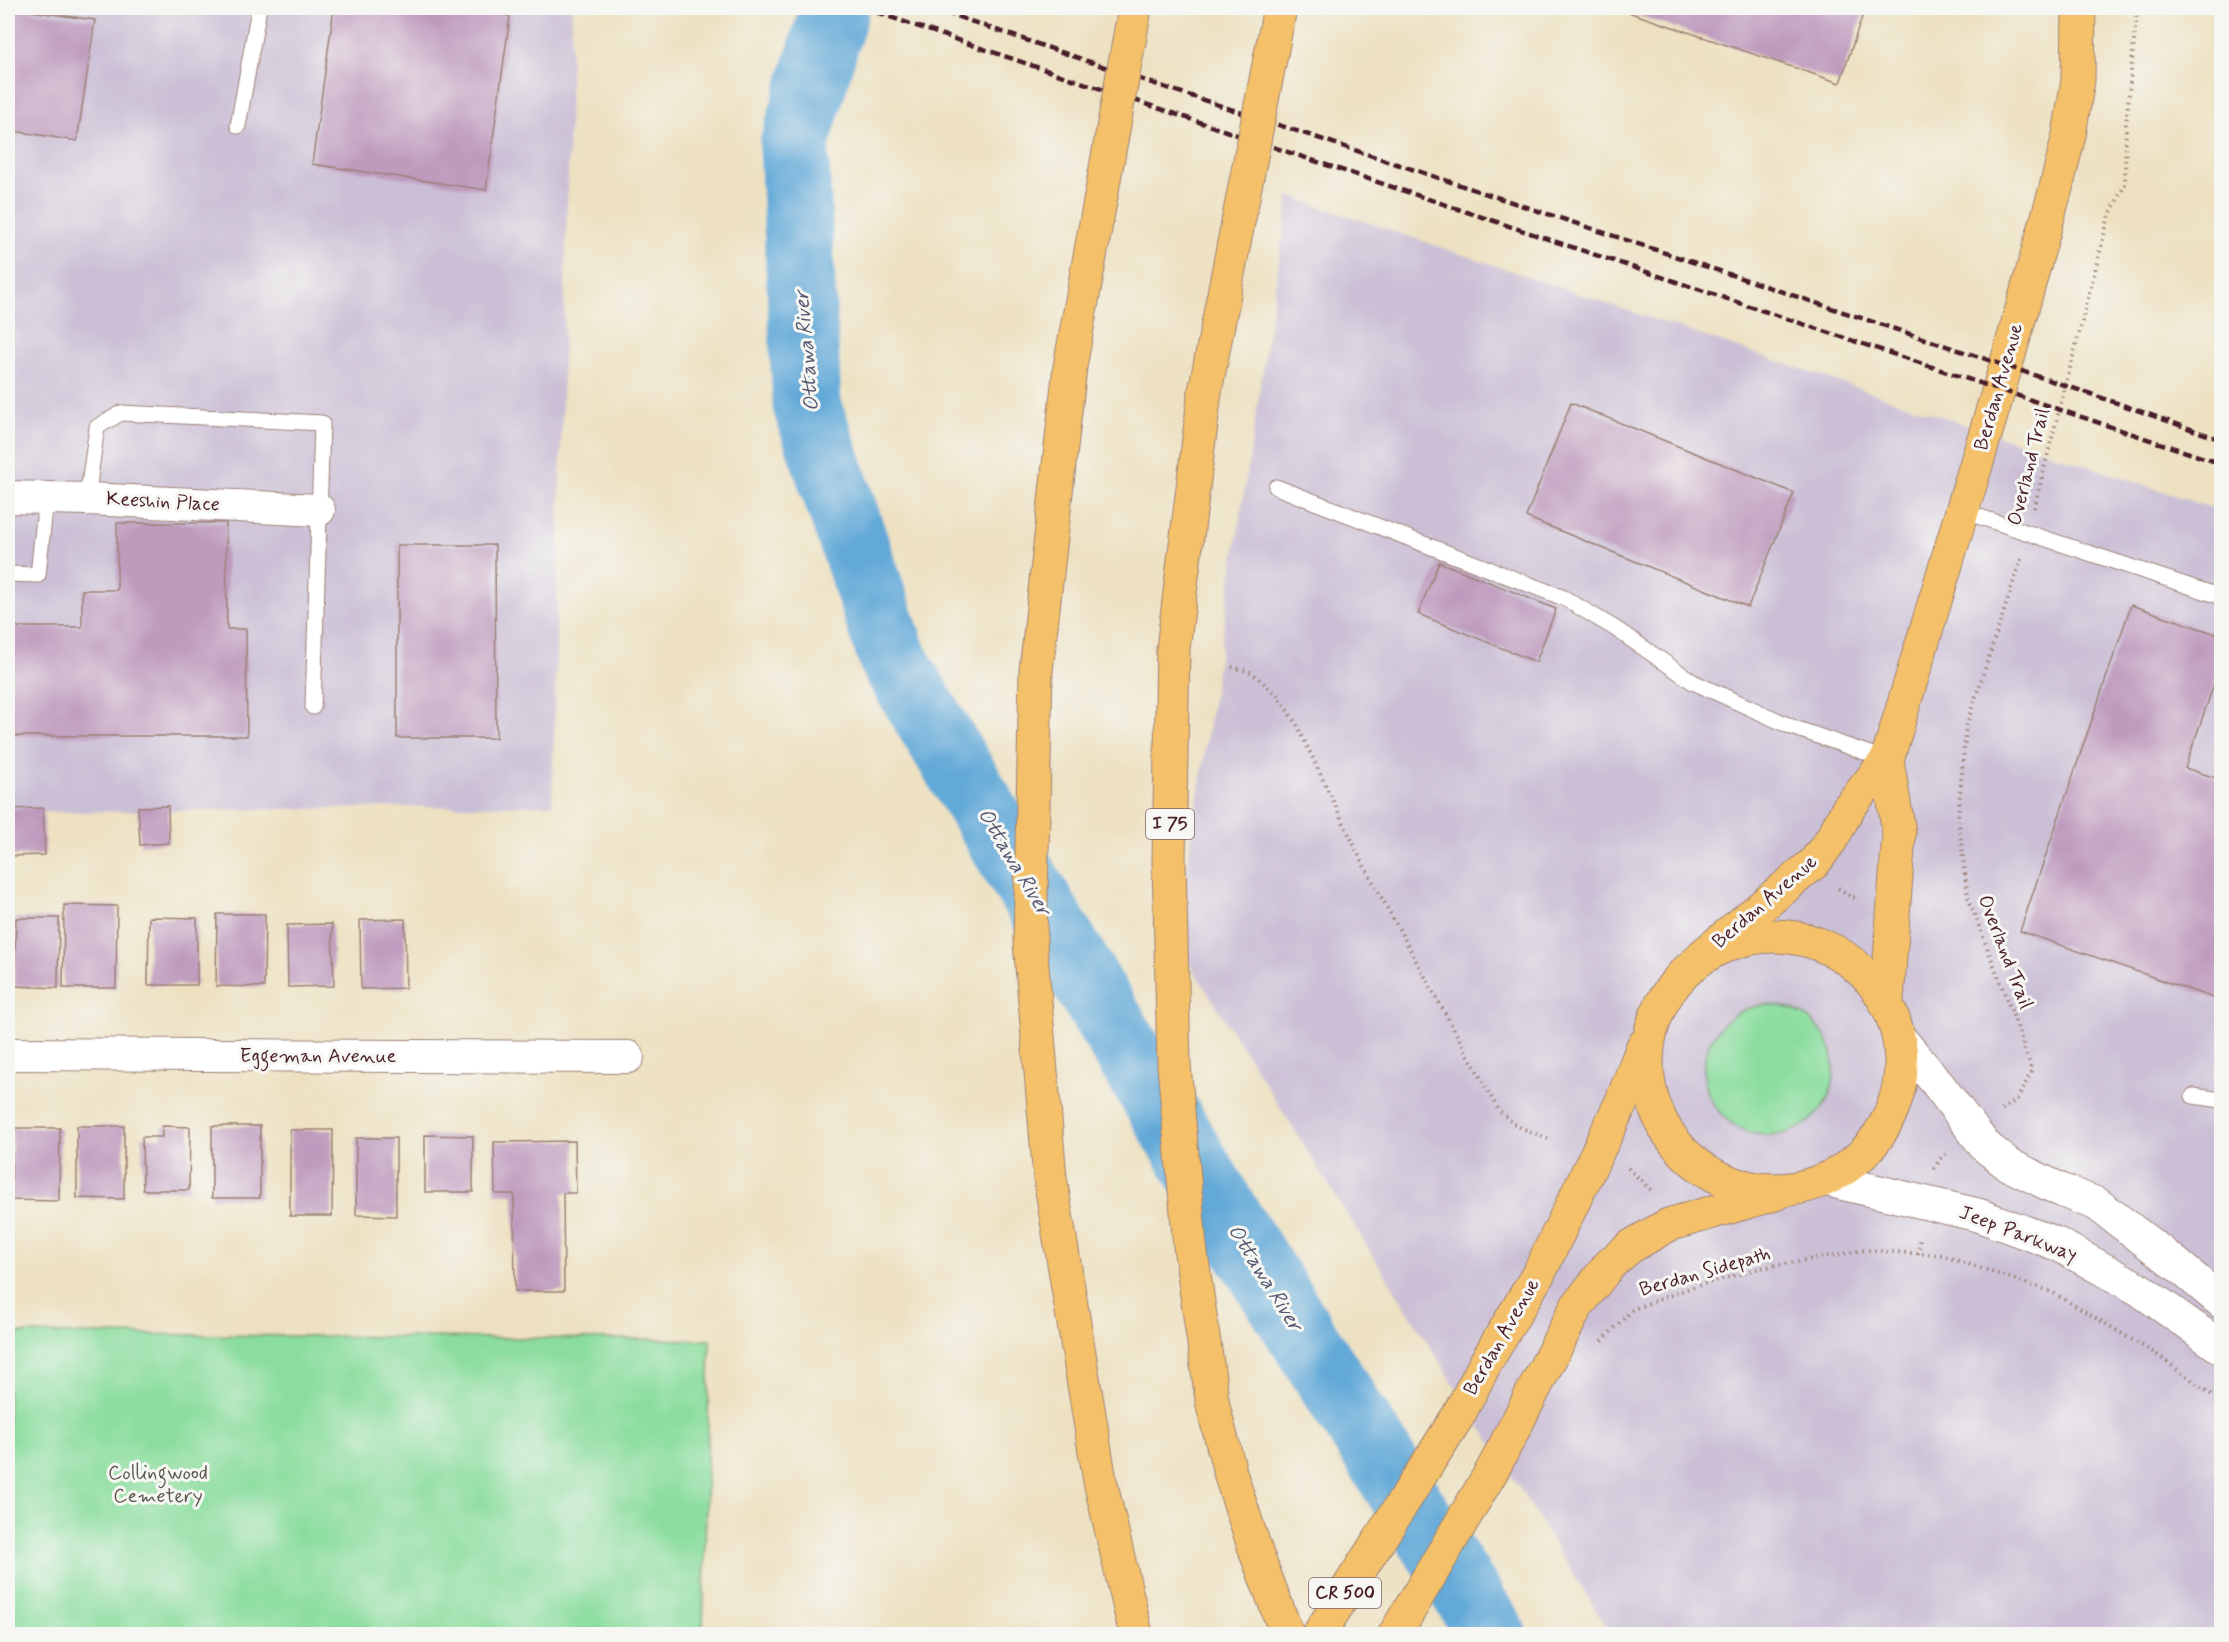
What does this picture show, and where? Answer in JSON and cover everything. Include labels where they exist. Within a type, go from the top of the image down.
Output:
[{"type":"main road","points":[[1135,8],[1070,367],[1036,671],[1030,942],[1050,1178],[1100,1481],[1136,1635]]},
{"type":"main road","name":"I 75","points":[[1280,8],[1205,391],[1173,649],[1169,860],[1175,1077],[1190,1246],[1213,1406],[1238,1498],[1287,1635]]},
{"type":"main road","name":"Berdan Avenue","points":[[1319,1635],[1458,1416],[1486,1362],[1539,1273],[1622,1101],[1653,1022],[1672,984],[1703,955],[1814,863],[1831,840],[1849,807],[1887,760],[2008,358],[2069,135],[2078,80],[2079,8]]},
{"type":"main road","name":"Berdan Avenue","points":[[1887,760],[1899,833],[1887,1000]]},
{"type":"main road","points":[[1402,1624],[1493,1469],[1577,1306],[1610,1264],[1639,1241],[1668,1226],[1828,1180],[1862,1156],[1888,1123],[1901,1082],[1901,1040],[1887,1000],[1860,967],[1825,944],[1784,934],[1741,938],[1703,955]]},
{"type":"main road","points":[[1653,1022],[1646,1064],[1653,1105],[1674,1143],[1706,1171],[1734,1184],[1744,1188],[1786,1191]]},
{"type":"street","name":"Keeshin Place","points":[[8,497],[319,510]]},
{"type":"street","points":[[1901,1040],[1938,1083],[1985,1146],[2009,1165],[2063,1191],[2097,1204],[2222,1302]]},
{"type":"street","name":"Eggeman Avenue","points":[[8,1054],[628,1057]]},
{"type":"street","name":"Jeep Parkway","points":[[1828,1180],[1978,1215],[2057,1245],[2139,1289],[2222,1348]]},
{"type":"lane","points":[[238,126],[259,8]]},
{"type":"lane","points":[[87,499],[97,427],[122,413],[322,423],[313,707]]},
{"type":"lane","points":[[1276,487],[1564,598],[1616,629],[1693,682],[1792,727],[1887,760]]},
{"type":"lane","points":[[8,574],[38,574],[46,499]]},
{"type":"lane","points":[[1962,511],[2222,597]]},
{"type":"lane","points":[[2193,1096],[2222,1100]]},
{"type":"path","name":"Overland Trail","points":[[1918,1254],[1926,1183],[1940,1159],[1973,1131],[2017,1099],[2032,1071],[1968,897],[1958,817],[1966,726],[2028,533],[2109,216],[2125,184],[2126,125],[2137,8]]},
{"type":"path","points":[[1232,667],[1251,672],[1277,695],[1297,725],[1363,864],[1499,1111],[1517,1126],[1548,1139]]},
{"type":"path","points":[[1835,886],[1851,897],[1866,899]]},
{"type":"path","points":[[1623,1163],[1658,1197]]},
{"type":"path","name":"Berdan Sidepath","points":[[1598,1345],[1633,1309],[1690,1288],[1760,1269],[1865,1250],[1918,1254]]},
{"type":"path","points":[[1918,1254],[1941,1255],[2052,1292],[2156,1354],[2222,1402]]},
{"type":"shaded area","points":[[8,8],[572,8],[552,805],[8,813]]},
{"type":"shaded area","points":[[1289,196],[2221,511],[2221,1634],[1611,1634],[1176,942]]},
{"type":"green space","points":[[1769,1005],[1794,1010],[1815,1024],[1829,1045],[1834,1070],[1829,1095],[1815,1116],[1794,1130],[1769,1135],[1744,1130],[1723,1116],[1709,1095],[1704,1070],[1709,1045],[1723,1024],[1744,1010]]},
{"type":"green space","name":"Collingwood Cemetery","points":[[8,1333],[710,1340],[703,1634],[8,1634]]},
{"type":"building","points":[[8,8],[95,20],[77,141],[8,130]]},
{"type":"building","points":[[334,8],[451,8],[510,16],[486,190],[312,164]]},
{"type":"building","points":[[1616,8],[1865,8],[1840,83]]},
{"type":"building","points":[[1571,403],[1794,493],[1748,607],[1526,517]]},
{"type":"building","points":[[117,523],[226,523],[227,629],[246,629],[247,736],[8,736],[8,627],[82,627],[82,590],[117,590]]},
{"type":"building","points":[[397,545],[495,545],[496,738],[397,738]]},
{"type":"building","points":[[1439,562],[1556,609],[1536,662],[1418,614]]},
{"type":"building","points":[[2131,605],[2222,636],[2222,661],[2185,768],[2222,780],[2222,1001],[2020,931]]},
{"type":"building","points":[[168,806],[169,843],[140,845],[138,807]]},
{"type":"building","points":[[43,808],[45,855],[8,856],[8,809]]},
{"type":"building","points":[[64,905],[117,906],[116,988],[63,988]]},
{"type":"building","points":[[217,914],[265,914],[264,987],[216,986]]},
{"type":"building","points":[[149,917],[197,918],[197,985],[148,985]]},
{"type":"building","points":[[16,918],[59,918],[58,988],[14,986]]},
{"type":"building","points":[[405,919],[406,988],[361,989],[360,920]]},
{"type":"building","points":[[332,924],[334,986],[288,987],[287,925]]},
{"type":"building","points":[[77,1126],[124,1126],[124,1199],[77,1198]]},
{"type":"building","points":[[162,1126],[190,1127],[189,1190],[143,1190],[142,1137],[162,1137]]},
{"type":"building","points":[[212,1126],[260,1126],[260,1198],[212,1198]]},
{"type":"building","points":[[12,1128],[60,1128],[59,1201],[11,1200]]},
{"type":"building","points":[[290,1130],[333,1130],[332,1216],[290,1216]]},
{"type":"building","points":[[425,1135],[473,1136],[473,1192],[425,1192]]},
{"type":"building","points":[[356,1138],[396,1138],[396,1216],[356,1215]]},
{"type":"building","points":[[575,1141],[576,1193],[563,1193],[564,1291],[515,1291],[514,1194],[495,1194],[494,1142]]},
{"type":"waterway","name":"Ottawa River","points":[[835,8],[794,146],[807,405],[894,661],[1230,1222],[1492,1634]]},
{"type":"railway","points":[[864,8],[2222,464]]},
{"type":"railway","points":[[932,8],[2091,394],[2222,440]]}]
